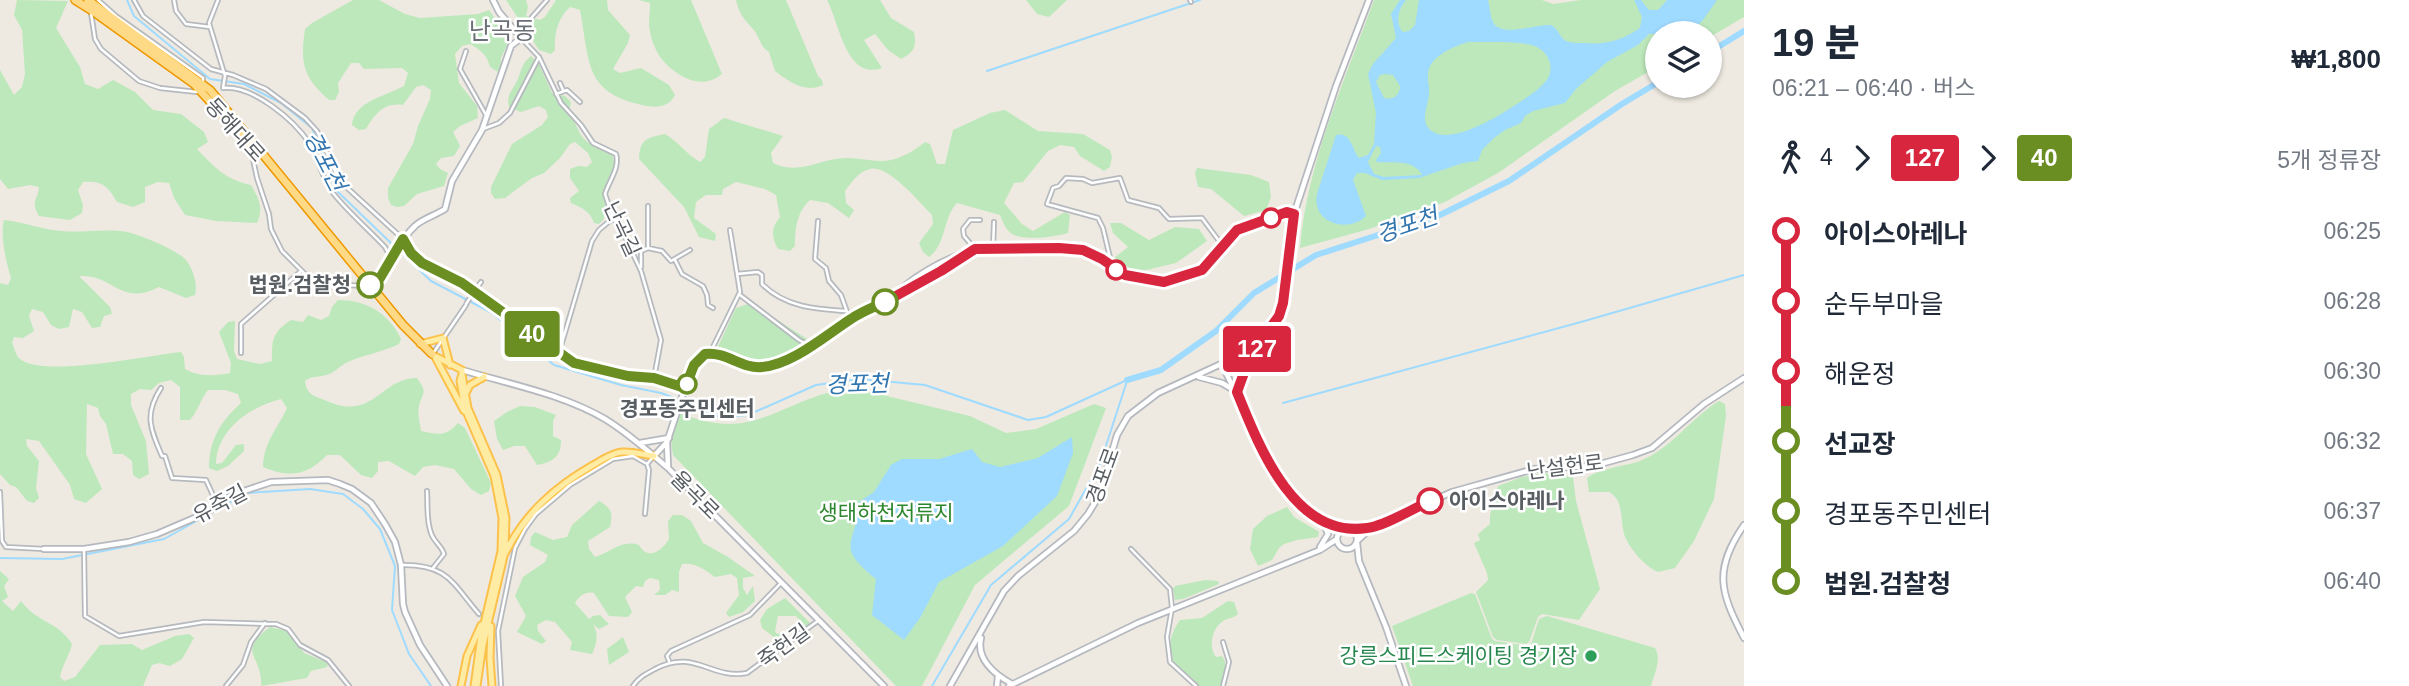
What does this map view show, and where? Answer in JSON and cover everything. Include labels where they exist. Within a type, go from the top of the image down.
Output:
[{"type":"highway","name":"동해대로","points":[[75,0],[92,2],[203,84],[223,104],[303,206],[370,285],[433,355]]},
{"type":"highway","name":"동해대로","points":[[92,2],[194,84],[251,145],[312,223],[362,280],[370,285]]},
{"type":"main road","points":[[421,344],[443,338],[450,365]]},
{"type":"main road","points":[[433,355],[471,424],[494,476],[502,518],[501,551],[467,656],[461,686]]},
{"type":"main road","name":"동해대로","points":[[433,355],[462,372]]},
{"type":"main road","points":[[462,372],[462,397],[471,424]]},
{"type":"main road","points":[[462,372],[465,396],[474,423],[494,466],[502,495],[506,528],[504,558],[476,686]]},
{"type":"main road","points":[[465,396],[470,385],[484,377]]},
{"type":"main road","points":[[504,558],[527,518],[540,502],[567,480],[610,455],[621,452],[654,456]]},
{"type":"main road","points":[[492,607],[489,648],[492,686]]},
{"type":"main road","points":[[476,686],[483,613]]},
{"type":"street","points":[[134,0],[143,16],[211,69],[266,89],[306,118],[317,131],[344,185],[422,263],[462,283],[574,363],[628,376],[654,378],[685,390]]},
{"type":"street","points":[[174,0],[176,11],[187,24],[210,27]]},
{"type":"street","points":[[218,0],[209,19],[224,74],[224,88],[250,92],[291,123],[311,146],[332,192],[393,257]]},
{"type":"street","name":"난곡길","points":[[493,0],[499,12],[539,57],[561,103],[593,143],[616,154],[615,170],[605,194],[613,218],[641,271],[661,340],[654,378]]},
{"type":"street","points":[[251,145],[271,229],[282,251],[309,278],[346,285],[370,285],[380,278],[401,242],[417,223],[445,209],[452,181],[482,130],[511,46],[521,38],[532,17],[547,0]]},
{"type":"street","name":"경포로","points":[[950,686],[998,600],[1010,584],[1074,531],[1088,514],[1099,496],[1117,435],[1128,416],[1158,393],[1223,365],[1260,342],[1274,325],[1283,303],[1294,214],[1336,86],[1369,0]]},
{"type":"street","points":[[92,2],[95,39],[101,49],[139,80],[160,88],[202,93]]},
{"type":"street","points":[[466,51],[460,69],[486,114]]},
{"type":"street","points":[[482,130],[499,123],[510,113],[539,57]]},
{"type":"street","points":[[560,83],[563,90]]},
{"type":"street","points":[[556,94],[567,90],[580,102]]},
{"type":"street","points":[[1112,268],[1103,228],[1098,218],[1047,204],[1053,188],[1066,178],[1083,179],[1092,183],[1120,178],[1128,200],[1159,208],[1169,219],[1202,218],[1222,245]]},
{"type":"street","points":[[648,206],[648,248]]},
{"type":"street","points":[[668,468],[668,440],[696,360],[700,356],[710,353],[763,368],[812,347],[850,320],[975,249],[1083,250],[1125,275],[1164,282],[1202,270],[1237,230],[1287,212],[1294,214]]},
{"type":"street","points":[[559,353],[592,241],[598,230],[613,218]]},
{"type":"street","points":[[975,249],[964,236],[963,229],[970,220],[980,220]]},
{"type":"street","points":[[818,221],[815,259],[825,268],[829,281],[841,295],[850,320]]},
{"type":"street","points":[[993,248],[994,222]]},
{"type":"street","points":[[710,353],[740,295],[730,230]]},
{"type":"street","points":[[641,271],[641,251],[648,248],[662,251],[669,260],[676,260],[690,250]]},
{"type":"street","points":[[676,260],[682,274],[703,286],[708,304],[713,308]]},
{"type":"street","points":[[241,353],[241,324],[301,271]]},
{"type":"street","points":[[737,274],[758,272],[762,275],[762,284],[770,291],[804,307],[845,311]]},
{"type":"street","points":[[433,355],[481,282]]},
{"type":"street","points":[[740,295],[812,347]]},
{"type":"street","points":[[1237,392],[1260,342]]},
{"type":"street","points":[[1223,365],[1282,484],[1303,509],[1325,522],[1356,534],[1359,561],[1406,686]]},
{"type":"street","name":"율곡로","points":[[462,372],[580,407],[603,418],[639,443],[668,468],[884,686]]},
{"type":"street","points":[[1195,376],[1222,383],[1237,392]]},
{"type":"street","name":"난설헌로","points":[[1357,542],[1371,528],[1452,492],[1546,467],[1593,466],[1652,448],[1715,396],[1744,378]]},
{"type":"street","points":[[161,388],[150,411],[153,433],[162,456],[165,456],[169,464],[172,478],[206,480],[217,503]]},
{"type":"street","points":[[639,443],[668,440]]},
{"type":"street","points":[[647,464],[668,440]]},
{"type":"street","points":[[501,686],[498,631],[515,548],[536,514],[570,485],[613,459],[633,456],[647,464],[649,470],[645,514]]},
{"type":"street","name":"유죽길","points":[[0,492],[2,541],[6,547],[84,551],[157,534],[206,513],[217,503],[253,486],[271,482],[328,480],[352,489],[371,503],[395,542],[401,565],[402,604],[420,646],[447,686]]},
{"type":"street","points":[[427,491],[426,514],[431,534],[441,545],[444,554],[433,568]]},
{"type":"street","points":[[1325,522],[1341,548]]},
{"type":"street","points":[[1318,551],[1328,534],[1325,522]]},
{"type":"street","points":[[1744,525],[1728,553],[1723,585],[1727,605],[1744,638]]},
{"type":"street","name":"난설헌로","points":[[1348,529],[1371,528]]},
{"type":"street","points":[[982,632],[979,648],[981,657],[1011,685],[1172,608],[1318,551],[1348,529]]},
{"type":"street","points":[[1348,550],[1357,542]]},
{"type":"street","points":[[1318,551],[1341,548],[1348,550],[1359,561]]},
{"type":"street","points":[[1131,549],[1169,585],[1172,608],[1167,637],[1170,662],[1196,686]]},
{"type":"street","points":[[84,551],[85,616],[119,636],[204,622],[276,624],[288,629],[300,645],[328,660],[349,686]]},
{"type":"street","points":[[401,565],[433,568],[451,579],[483,613]]},
{"type":"street","points":[[633,686],[642,676],[669,662],[667,656],[670,651],[750,615],[782,583]]},
{"type":"street","name":"죽헌길","points":[[669,662],[680,660],[737,675],[747,673],[819,620]]},
{"type":"street","points":[[226,686],[243,665],[251,642],[265,623]]},
{"type":"street","points":[[493,626],[498,631]]},
{"type":"street","points":[[1223,642],[1228,662],[1223,686]]},
{"type":"street","points":[[996,686],[999,675]]},
{"type":"green space","points":[[17,0],[68,1],[56,28],[80,67],[85,84],[98,89],[113,80],[135,92],[153,110],[181,114],[204,132],[208,142],[197,149],[227,176],[251,185],[260,204],[257,223],[216,221],[185,215],[174,198],[169,183],[158,182],[145,187],[145,202],[133,207],[117,202],[111,192],[100,183],[83,182],[78,190],[83,205],[82,213],[70,220],[39,216],[35,204],[39,187],[30,185],[8,189],[0,179],[0,70],[14,95],[22,87],[25,74],[22,30],[14,15]]},
{"type":"green space","points":[[353,0],[379,0],[405,14],[420,18],[478,14],[489,10],[510,39],[501,58],[500,73],[490,67],[483,53],[470,44],[462,46],[455,54],[459,83],[477,106],[478,118],[453,132],[460,146],[454,156],[441,158],[436,164],[448,173],[444,186],[417,194],[404,206],[391,205],[388,188],[413,144],[431,90],[423,85],[416,87],[403,105],[385,107],[366,129],[359,130],[352,125],[358,110],[372,100],[404,86],[408,73],[402,68],[364,69],[359,63],[351,63],[338,83],[339,92],[335,100],[329,100],[320,92],[305,69],[305,29]]},
{"type":"green space","points":[[506,0],[526,0],[526,16],[540,20],[556,0],[607,0],[608,10],[630,35],[613,69],[620,73],[641,68],[669,85],[675,95],[673,99],[664,105],[647,106],[626,101],[611,94],[601,85],[589,61],[580,10],[570,7],[562,16],[556,32],[555,50],[551,54],[539,50]]},
{"type":"green space","points":[[639,0],[691,0],[722,74],[709,81],[700,82],[671,69],[660,57],[653,43],[649,25],[650,3]]},
{"type":"green space","points":[[736,0],[786,0],[823,85],[804,87],[775,71],[769,52],[742,16]]},
{"type":"green space","points":[[827,0],[880,0],[891,18],[914,32],[914,48],[901,59],[888,50],[875,34],[864,40],[882,68],[870,70],[860,66],[846,47]]},
{"type":"green space","points":[[1026,0],[1067,0],[1049,17],[1037,14]]},
{"type":"green space","points":[[1374,0],[1542,0],[1553,4],[1581,0],[1744,0],[1744,17],[1722,30],[1722,21],[1645,21],[1645,74],[1615,91],[1498,173],[1445,202],[1369,229],[1300,248],[1310,185],[1340,91]]},
{"type":"green space","points":[[531,56],[539,64],[552,93],[565,96],[571,102],[569,114],[584,139],[612,154],[616,169],[608,188],[604,219],[599,224],[594,223],[585,210],[571,203],[570,198],[579,191],[570,178],[570,169],[587,167],[592,162],[588,153],[575,142],[570,144],[544,173],[532,178],[505,198],[495,199],[491,193],[491,187],[512,144],[542,125],[548,117],[546,110],[539,106],[521,112],[509,107],[510,93],[523,65]]},
{"type":"green space","points":[[1005,110],[1038,131],[1083,134],[1110,150],[1110,167],[1104,171],[1080,156],[1074,147],[1060,145],[1048,151],[1023,182],[1014,183],[1004,203],[1022,224],[1033,231],[1065,212],[1070,215],[1068,233],[1039,238],[1017,236],[1008,230],[1000,215],[957,203],[949,216],[939,245],[929,257],[919,243],[933,224],[932,215],[886,172],[870,169],[859,174],[845,191],[846,203],[854,210],[849,218],[828,203],[810,200],[800,215],[795,246],[790,251],[778,249],[774,240],[773,232],[780,217],[776,195],[765,189],[736,182],[723,189],[722,195],[706,195],[696,202],[694,218],[716,234],[715,241],[699,237],[684,207],[639,159],[641,147],[646,140],[665,134],[700,162],[705,157],[709,129],[724,118],[783,136],[771,153],[773,163],[783,167],[801,167],[847,158],[891,160],[909,153],[925,142],[930,144],[937,164],[945,164],[953,130],[990,113]]},
{"type":"green space","points":[[1197,168],[1251,175],[1269,182],[1271,197],[1266,210],[1244,216],[1211,189],[1198,187],[1195,173]]},
{"type":"green space","points":[[4,220],[55,230],[119,231],[141,236],[186,260],[193,272],[196,286],[195,295],[186,298],[159,287],[146,292],[126,292],[101,280],[79,276],[110,307],[112,314],[104,316],[100,327],[92,328],[82,312],[73,309],[69,327],[59,329],[51,325],[43,312],[32,309],[29,316],[34,331],[23,338],[14,337],[12,343],[19,358],[30,364],[71,366],[181,352],[185,369],[190,372],[201,375],[224,374],[230,373],[231,363],[219,332],[228,322],[235,321],[234,351],[237,359],[260,364],[272,361],[274,337],[291,320],[303,322],[308,315],[321,320],[329,316],[338,300],[358,302],[376,310],[390,322],[401,339],[399,344],[347,362],[329,374],[308,379],[305,381],[308,391],[335,404],[354,406],[364,404],[406,379],[417,378],[424,390],[418,409],[421,431],[445,433],[458,423],[465,428],[491,483],[489,491],[481,495],[471,489],[454,469],[435,465],[423,467],[415,476],[389,461],[378,462],[378,471],[372,478],[361,475],[340,455],[327,455],[312,467],[298,473],[282,473],[263,467],[268,443],[287,408],[281,399],[247,414],[229,430],[222,440],[216,464],[222,463],[236,445],[244,444],[244,451],[228,466],[217,471],[209,468],[211,449],[222,424],[241,403],[238,394],[225,390],[208,390],[190,420],[180,420],[180,387],[171,380],[159,383],[151,390],[140,389],[131,394],[131,405],[146,441],[149,474],[139,479],[133,475],[132,461],[123,454],[113,454],[106,424],[98,408],[87,404],[86,454],[102,489],[86,503],[74,499],[70,485],[39,441],[26,439],[27,446],[39,461],[36,488],[39,498],[34,503],[27,501],[16,487],[10,485],[0,474],[0,283],[8,285],[11,278],[3,241]]},
{"type":"green space","points":[[1110,223],[1121,223],[1149,240],[1175,227],[1199,229],[1207,241],[1176,263],[1125,275],[1114,258],[1128,247],[1113,233]]},
{"type":"green space","points":[[751,303],[807,339],[807,347],[772,365],[715,353],[736,308]]},
{"type":"green space","name":"생태하천저류지","points":[[858,389],[970,416],[1006,433],[1036,429],[1094,404],[1106,408],[1069,506],[975,585],[922,686],[896,686],[673,455],[671,441],[680,413],[720,424],[737,424],[767,416],[825,394]]},
{"type":"green space","points":[[1719,401],[1725,404],[1726,416],[1714,499],[1694,541],[1675,568],[1658,572],[1642,561],[1629,545],[1624,534],[1621,510],[1614,495],[1609,492],[1589,492],[1587,478],[1598,472],[1640,461],[1662,449]]},
{"type":"green space","points":[[520,406],[535,407],[556,415],[553,421],[553,436],[561,440],[561,446],[558,455],[552,460],[537,465],[525,446],[503,450],[497,439],[494,421]]},
{"type":"green space","points":[[1544,473],[1573,477],[1576,501],[1600,589],[1579,620],[1542,614],[1538,617],[1526,644],[1497,640],[1493,637],[1476,592],[1488,580],[1474,543],[1480,540],[1478,534],[1490,524],[1498,486],[1522,477]]},
{"type":"green space","points":[[599,501],[607,506],[611,518],[610,527],[588,541],[589,549],[595,557],[627,544],[639,545],[646,552],[655,552],[669,539],[668,521],[673,515],[682,515],[691,521],[703,543],[755,576],[743,578],[743,588],[747,595],[753,586],[755,601],[743,612],[729,617],[726,613],[739,595],[737,578],[731,574],[715,577],[696,565],[682,564],[679,572],[679,592],[672,590],[665,595],[654,595],[660,590],[659,580],[650,578],[645,581],[643,587],[636,586],[625,597],[632,612],[628,617],[609,616],[594,593],[586,593],[579,598],[575,603],[589,619],[600,615],[609,624],[599,629],[593,624],[597,639],[592,654],[570,650],[572,642],[555,622],[546,620],[537,625],[546,641],[542,644],[517,632],[526,616],[515,596],[523,577],[545,562],[548,555],[530,545],[531,537],[535,532],[553,540],[567,537],[572,525]]},
{"type":"green space","points":[[1287,507],[1294,517],[1319,532],[1318,537],[1284,544],[1272,560],[1258,566],[1250,549],[1253,529],[1267,516]]},
{"type":"green space","points":[[0,571],[9,579],[4,586],[8,597],[2,601],[13,611],[21,601],[34,614],[66,636],[72,644],[60,677],[64,681],[75,677],[100,645],[132,644],[142,650],[175,636],[189,634],[194,638],[182,659],[170,666],[159,663],[152,665],[143,686],[0,686]]},
{"type":"green space","points":[[1205,580],[1218,581],[1219,584],[1175,600],[1175,586]]},
{"type":"green space","points":[[1471,593],[1475,594],[1495,641],[1527,646],[1531,644],[1539,619],[1547,616],[1655,648],[1658,662],[1651,686],[1413,686],[1392,626]]},
{"type":"green space","points":[[785,598],[810,623],[805,627],[796,616],[778,616],[775,631],[777,634],[786,631],[788,627],[795,630],[784,636],[780,642],[762,628],[760,620],[767,609]]},
{"type":"green space","points":[[1228,601],[1234,602],[1238,614],[1219,624],[1212,643],[1216,657],[1222,656],[1225,663],[1221,686],[1199,686],[1171,657],[1170,646],[1174,629],[1180,620],[1202,618]]},
{"type":"green space","points":[[270,627],[288,631],[304,653],[328,663],[327,667],[311,671],[307,678],[261,686],[261,676],[252,649],[254,643]]},
{"type":"green space","points":[[623,637],[629,652],[609,665],[607,649]]},
{"type":"water","points":[[1400,0],[1406,0],[1398,16],[1403,32],[1409,31],[1415,25],[1419,0],[1488,0],[1492,20],[1497,27],[1511,30],[1551,25],[1566,41],[1599,43],[1619,39],[1640,28],[1642,17],[1634,0],[1641,0],[1649,10],[1658,10],[1667,0],[1717,0],[1702,21],[1645,21],[1645,38],[1638,45],[1607,62],[1576,89],[1565,103],[1533,111],[1525,116],[1521,123],[1505,130],[1482,150],[1478,161],[1463,163],[1419,178],[1382,180],[1365,173],[1357,173],[1353,180],[1366,216],[1350,224],[1332,223],[1320,212],[1317,194],[1336,135],[1341,134],[1348,138],[1359,158],[1368,155],[1374,144],[1376,113],[1368,74],[1373,64],[1396,38],[1391,14]],"holes":[[[1468,42],[1532,45],[1547,56],[1550,72],[1545,83],[1534,92],[1490,120],[1461,133],[1435,133],[1427,126],[1425,119],[1430,67],[1443,53]],[[1380,75],[1393,75],[1400,89],[1393,98],[1384,98],[1376,82]],[[1376,146],[1380,147],[1381,153],[1377,162],[1408,164],[1414,166],[1422,175],[1384,177],[1374,174],[1368,162]]]},
{"type":"water","name":"생태하천저류지","points":[[1072,437],[1073,453],[1057,496],[1003,546],[939,582],[920,618],[904,640],[872,615],[876,579],[855,558],[851,544],[859,502],[874,492],[891,465],[902,459],[939,459],[972,449],[982,462],[1000,467],[1038,458]]},
{"type":"waterway","name":"경포천","points":[[127,0],[134,16],[210,79],[244,84],[281,103],[312,128],[336,190],[395,247]]},
{"type":"waterway","points":[[987,71],[1200,0]]},
{"type":"waterway","name":"경포천","points":[[1722,45],[1744,31]]},
{"type":"waterway","name":"경포천","points":[[1127,380],[1161,370],[1216,331],[1254,293],[1316,255],[1440,215],[1509,181],[1645,90]]},
{"type":"waterway","name":"경포천","points":[[399,251],[431,281],[492,313],[554,365],[679,400]]},
{"type":"waterway","points":[[1283,403],[1744,275]]},
{"type":"waterway","name":"경포천","points":[[684,402],[720,417],[748,415],[816,385],[860,379],[925,385],[1028,420],[1046,417],[1127,380]]},
{"type":"waterway","points":[[932,686],[991,585],[1069,519],[1100,464],[1127,381]]},
{"type":"waterway","points":[[0,558],[62,559],[164,539],[247,493],[310,489],[343,494],[363,509],[380,529],[395,566],[392,610],[409,654],[431,686]]},
{"type":"bus line","name":"127","points":[[885,302],[975,249],[1083,250],[1125,275],[1164,282],[1202,270],[1237,230],[1287,212],[1294,214],[1279,316],[1260,342],[1237,392],[1253,430],[1282,484],[1293,498],[1303,509],[1328,524],[1351,530],[1371,528],[1430,501]]},
{"type":"bus line","name":"40","points":[[370,285],[380,278],[403,239],[411,253],[422,263],[462,283],[574,363],[628,376],[654,378],[685,388],[700,356],[710,353],[754,367],[770,366],[808,349],[850,320],[885,302]]},
{"type":"place","name":"법원.검찰청","points":[[370,285]]},
{"type":"place","name":"경포동주민센터","points":[[687,384]]},
{"type":"place","name":"아이스아레나","points":[[1430,501]]},
{"type":"place","name":"강릉스피드스케이팅 경기장","points":[[1591,656]]},
{"type":"district","name":"난곡동","points":[[502,31]]}]
